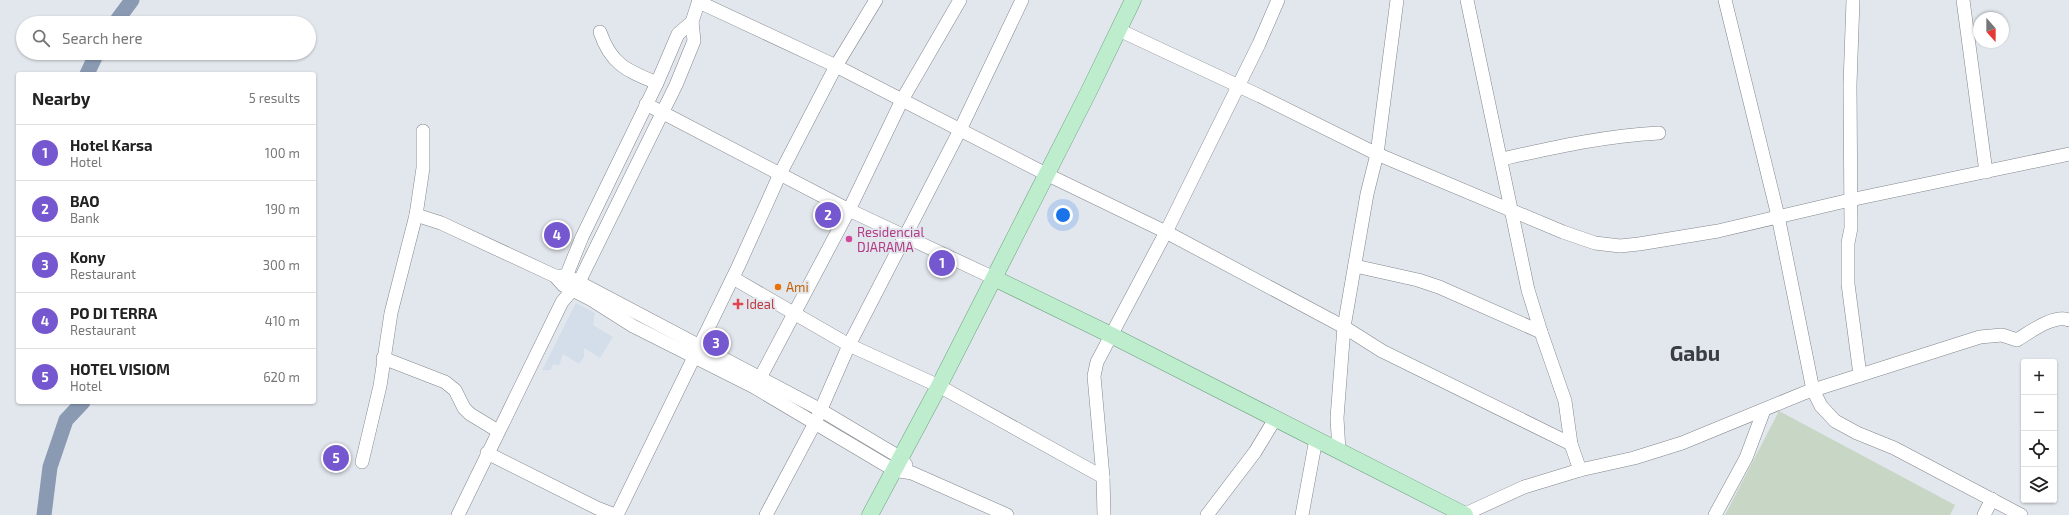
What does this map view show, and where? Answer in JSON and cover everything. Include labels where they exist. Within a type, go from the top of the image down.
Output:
[{"type":"main road","points":[[870,515],[939,386],[1133,0]]},
{"type":"main road","points":[[994,278],[1111,335],[1464,515]]},
{"type":"street","points":[[487,453],[597,508],[616,515],[733,278],[780,174],[836,66],[876,0]]},
{"type":"street","points":[[760,378],[796,313],[849,210],[902,100],[960,0]]},
{"type":"street","points":[[766,515],[815,423],[849,346],[960,130],[1022,0]]},
{"type":"street","points":[[1104,515],[1103,477],[1094,376],[1097,362],[1166,232],[1259,44],[1278,0]]},
{"type":"street","points":[[1338,451],[1336,418],[1344,327],[1366,202],[1377,154],[1397,0]]},
{"type":"street","points":[[1468,0],[1472,27],[1502,159],[1528,290],[1565,401],[1571,444],[1580,470]]},
{"type":"street","points":[[1725,0],[1778,216],[1813,390],[1821,406],[1835,421],[1857,433],[1894,448],[2021,515]]},
{"type":"street","points":[[1852,0],[1850,85],[1851,228],[1848,243],[1848,284],[1860,375]]},
{"type":"street","points":[[1963,0],[1986,172]]},
{"type":"street","points":[[567,282],[676,85],[694,41],[692,22],[699,1],[836,66],[1046,174],[1166,232],[1344,327],[1382,351],[1571,444]]},
{"type":"street","points":[[458,515],[562,302],[582,237],[657,83],[678,34],[692,22]]},
{"type":"street","points":[[1119,30],[1377,154],[1513,212],[1595,243],[1620,246],[1718,231],[1850,200],[2069,154]]},
{"type":"street","points":[[600,32],[606,50],[618,63],[634,73],[657,83]]},
{"type":"street","points":[[646,104],[849,210],[994,278]]},
{"type":"street","points":[[362,462],[378,394],[391,313],[416,214],[422,168],[423,131]]},
{"type":"street","points":[[1502,159],[1620,135],[1659,133]]},
{"type":"street","points":[[416,214],[442,223],[699,345],[820,409],[912,473],[1007,515]]},
{"type":"street","points":[[1355,266],[1418,280],[1439,287],[1541,332]]},
{"type":"street","points":[[733,278],[796,313],[849,346],[939,386],[1103,477]]},
{"type":"street","points":[[567,282],[633,326],[754,387],[815,423],[898,464]]},
{"type":"street","points":[[1464,515],[1524,487],[1580,470],[1634,458],[1682,443],[1813,390],[1980,337],[2002,334],[2017,340],[2042,324],[2067,318]]},
{"type":"street","points":[[384,358],[445,382],[454,390],[464,408],[470,414],[498,431]]},
{"type":"street","points":[[1715,515],[1746,458],[1764,410]]},
{"type":"street","points":[[1207,515],[1255,452],[1275,419]]},
{"type":"street","points":[[1302,515],[1316,439]]},
{"type":"street","points":[[1984,515],[1992,499]]},
{"type":"shaded area","points":[[576,303],[595,313],[593,325],[613,337],[600,358],[584,348],[584,357],[579,364],[563,354],[559,366],[553,364],[551,370],[542,370]]},
{"type":"green space","points":[[1779,411],[1955,505],[1950,515],[1725,515]]},
{"type":"waterway","points":[[120,16],[132,0]]},
{"type":"waterway","points":[[88,72],[94,60]]},
{"type":"waterway","points":[[44,515],[50,467],[66,420],[81,404]]},
{"type":"place","name":"BAO","points":[[828,215]]},
{"type":"place","name":"PO DI TERRA","points":[[557,235]]},
{"type":"place","name":"Residencial DJARAMA","points":[[849,239]]},
{"type":"place","name":"Hotel Karsa","points":[[942,263]]},
{"type":"place","name":"Ami","points":[[778,287]]},
{"type":"place","name":"Ideal","points":[[738,304]]},
{"type":"place","name":"Kony","points":[[716,343]]},
{"type":"place","name":"HOTEL VISIOM","points":[[336,458]]},
{"type":"district","name":"Gabu","points":[[1695,352]]}]
